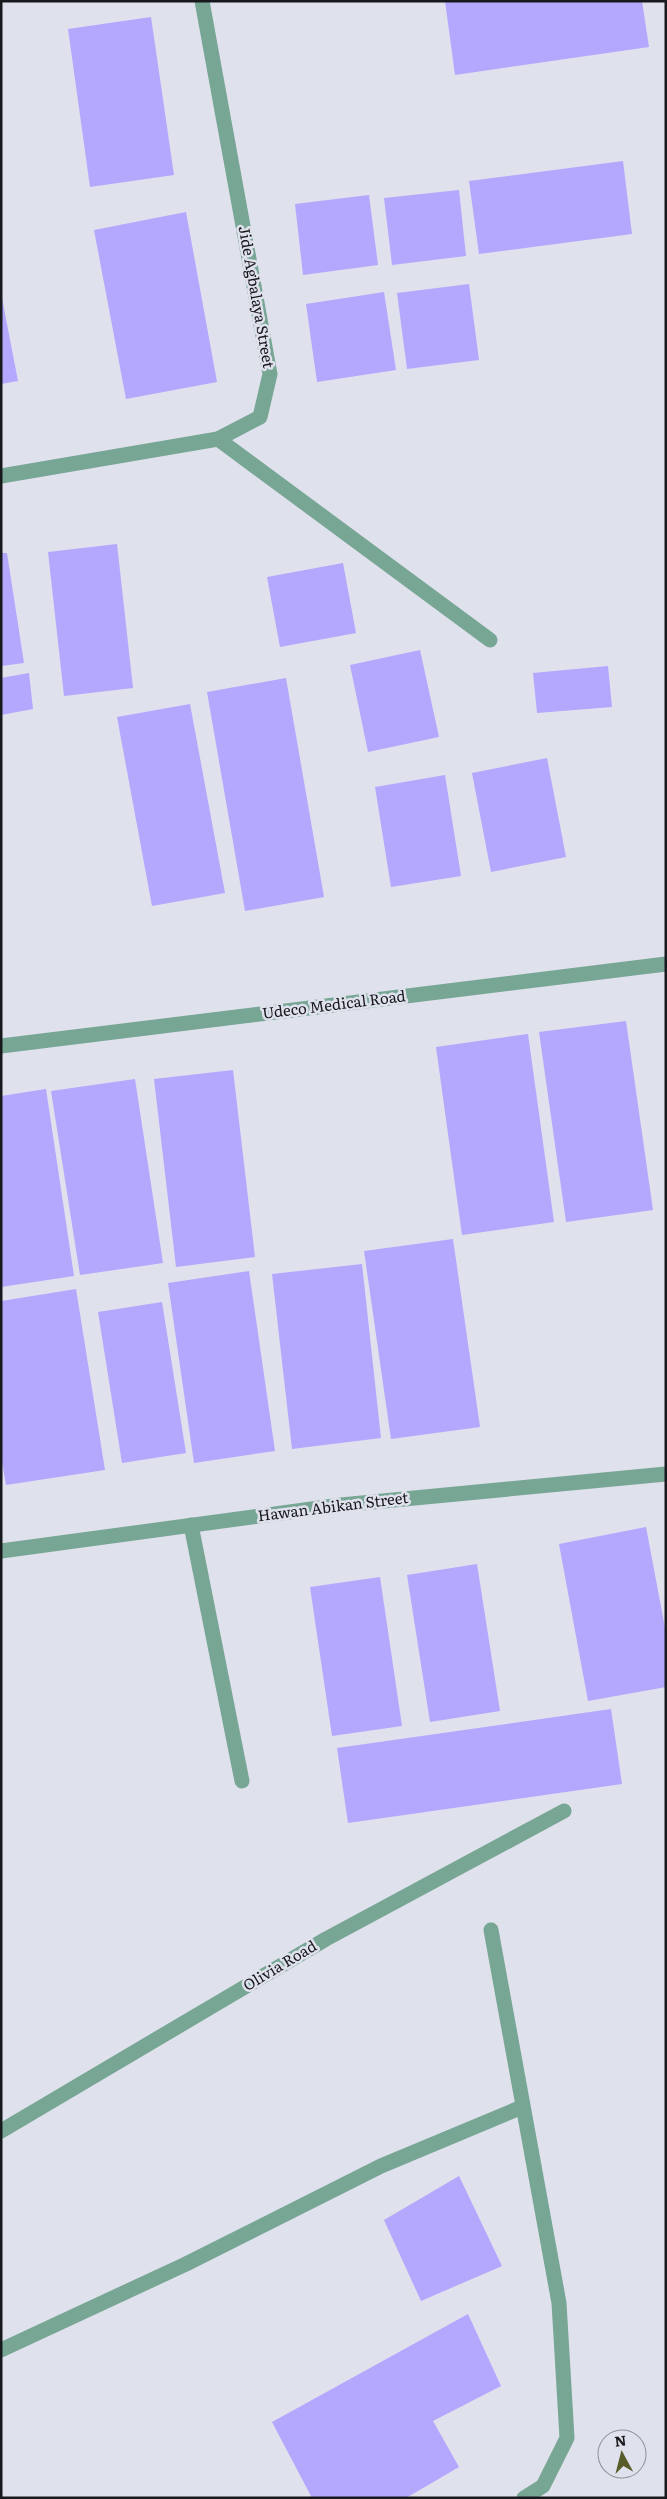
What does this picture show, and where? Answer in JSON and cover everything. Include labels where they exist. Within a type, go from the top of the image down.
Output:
[{"type":"street","name":"Jide Agbalaya Street","points":[[1,476],[218,439],[260,418],[270,374],[202,1]]},
{"type":"street","points":[[218,439],[490,640]]},
{"type":"street","name":"Udeco Medical Road","points":[[1,1046],[666,964]]},
{"type":"street","name":"Hawan Abikan Street","points":[[1,1551],[350,1504],[666,1474]]},
{"type":"street","points":[[191,1525],[242,1781]]},
{"type":"street","name":"Olivia Road","points":[[1,2131],[326,1939],[564,1811]]},
{"type":"street","points":[[491,1930],[559,2303],[567,2438],[543,2486],[524,2498]]},
{"type":"street","points":[[1,2350],[186,2264],[381,2166],[522,2107]]},
{"type":"building","points":[[445,1],[642,1],[649,47],[455,75]]},
{"type":"building","points":[[151,17],[174,175],[90,187],[68,29]]},
{"type":"building","points":[[623,161],[632,234],[479,254],[469,181]]},
{"type":"building","points":[[459,190],[466,256],[392,265],[384,198]]},
{"type":"building","points":[[369,195],[378,265],[303,275],[295,204]]},
{"type":"building","points":[[186,212],[217,382],[126,399],[94,230]]},
{"type":"building","points":[[469,284],[479,360],[407,369],[397,293]]},
{"type":"building","points":[[384,292],[396,370],[317,382],[306,304]]},
{"type":"building","points":[[1,293],[18,381],[1,384]]},
{"type":"building","points":[[117,544],[133,688],[64,696],[48,552]]},
{"type":"building","points":[[1,553],[7,553],[24,663],[1,666]]},
{"type":"building","points":[[343,563],[356,633],[280,647],[267,577]]},
{"type":"building","points":[[420,650],[439,737],[368,752],[350,665]]},
{"type":"building","points":[[608,666],[612,707],[537,713],[533,673]]},
{"type":"building","points":[[29,673],[33,709],[1,715],[1,678]]},
{"type":"building","points":[[286,678],[324,897],[245,911],[207,692]]},
{"type":"building","points":[[190,704],[225,893],[152,906],[117,717]]},
{"type":"building","points":[[547,758],[566,857],[491,872],[472,773]]},
{"type":"building","points":[[445,775],[461,876],[391,887],[375,787]]},
{"type":"building","points":[[626,1021],[653,1210],[566,1222],[539,1032]]},
{"type":"building","points":[[528,1034],[554,1222],[462,1235],[436,1047]]},
{"type":"building","points":[[233,1070],[255,1257],[176,1267],[154,1079]]},
{"type":"building","points":[[135,1079],[163,1263],[80,1275],[51,1091]]},
{"type":"building","points":[[46,1089],[74,1276],[1,1287],[1,1096]]},
{"type":"building","points":[[453,1239],[480,1427],[391,1439],[364,1251]]},
{"type":"building","points":[[362,1264],[381,1438],[292,1449],[272,1274]]},
{"type":"building","points":[[249,1271],[275,1451],[194,1463],[168,1283]]},
{"type":"building","points":[[76,1289],[105,1470],[6,1485],[1,1456],[1,1301]]},
{"type":"building","points":[[162,1302],[186,1453],[122,1463],[98,1312]]},
{"type":"building","points":[[646,1527],[666,1633],[666,1687],[588,1701],[559,1544]]},
{"type":"building","points":[[477,1564],[500,1711],[430,1722],[407,1575]]},
{"type":"building","points":[[380,1577],[402,1726],[332,1736],[310,1587]]},
{"type":"building","points":[[611,1709],[622,1784],[348,1823],[337,1748]]},
{"type":"building","points":[[459,2176],[502,2266],[421,2301],[384,2220]]},
{"type":"building","points":[[468,2314],[501,2386],[433,2421],[459,2467],[406,2498],[312,2498],[272,2422]]}]
